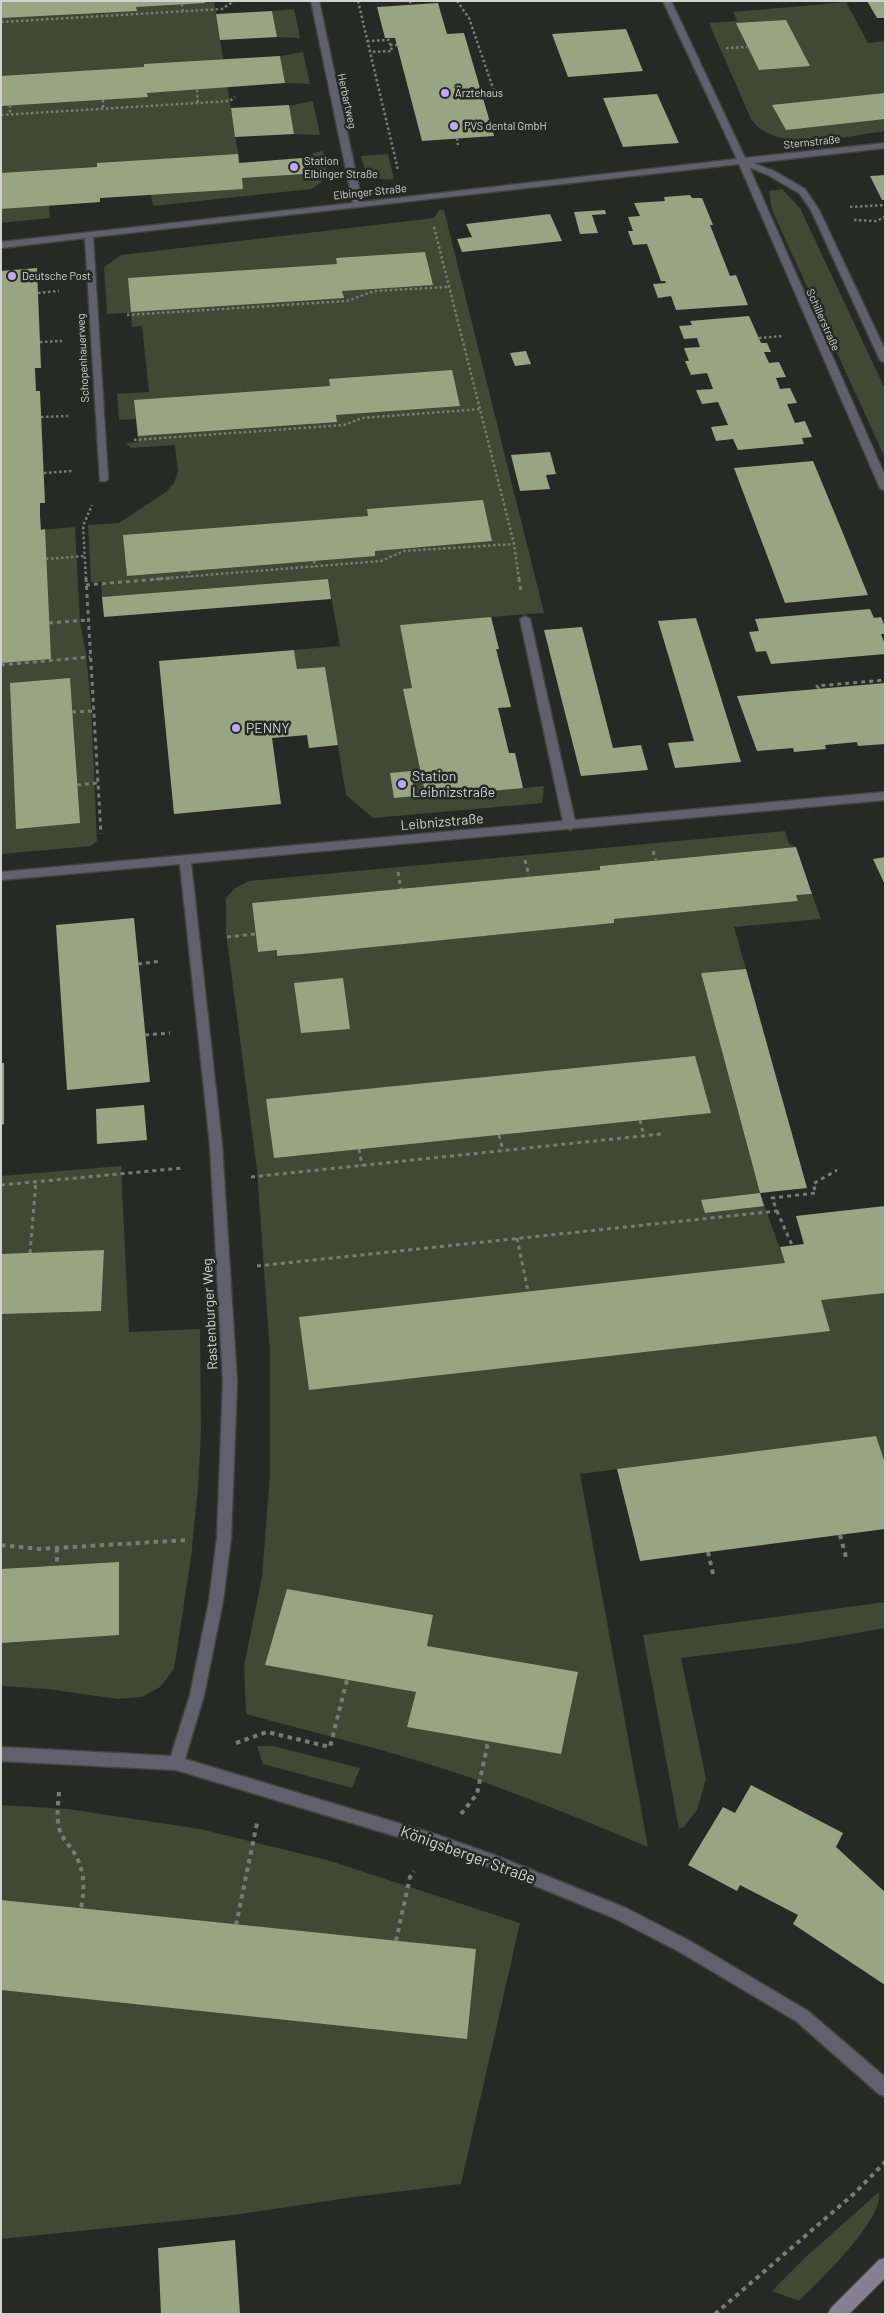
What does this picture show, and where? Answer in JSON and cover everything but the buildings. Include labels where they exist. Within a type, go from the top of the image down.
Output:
[{"type":"main road","points":[[838,2314],[885,2266]]},
{"type":"street","name":"Herbartweg","points":[[315,1],[358,205]]},
{"type":"street","name":"Schillerstraße","points":[[667,1],[742,161],[885,488]]},
{"type":"street","name":"Sternstraße","points":[[742,161],[885,145]]},
{"type":"street","name":"Elbinger Straße","points":[[1,246],[742,161]]},
{"type":"street","points":[[742,161],[771,173],[802,191],[815,210],[885,360]]},
{"type":"street","name":"Schopenhauerweg","points":[[89,235],[103,479]]},
{"type":"street","points":[[525,619],[570,826]]},
{"type":"street","name":"Leibnizstraße","points":[[1,876],[885,796]]},
{"type":"street","name":"Rastenburger Weg","points":[[176,1763],[197,1695],[216,1601],[224,1538],[230,1382],[217,1165],[205,1030],[185,860]]},
{"type":"street","name":"Königsberger Straße","points":[[1,1754],[176,1763],[264,1788],[502,1864],[620,1914],[684,1946],[802,2016],[885,2088]]},
{"type":"path","points":[[1,22],[222,9],[234,1]]},
{"type":"path","points":[[358,1],[405,199]]},
{"type":"path","points":[[410,1],[411,5]]},
{"type":"path","points":[[457,1],[469,18],[495,94]]},
{"type":"path","points":[[182,4],[183,11]]},
{"type":"path","points":[[367,41],[389,40],[392,51],[370,52]]},
{"type":"path","points":[[390,46],[397,45]]},
{"type":"path","points":[[197,90],[198,103]]},
{"type":"path","points":[[1,115],[230,101],[235,97]]},
{"type":"path","points":[[103,100],[103,109]]},
{"type":"path","points":[[10,105],[10,115]]},
{"type":"path","points":[[457,138],[458,145]]},
{"type":"path","points":[[426,197],[514,544],[525,619]]},
{"type":"path","points":[[94,318],[185,310],[347,301],[374,291],[388,289],[448,287]]},
{"type":"path","points":[[759,338],[774,337]]},
{"type":"path","points":[[101,443],[189,434],[344,425],[362,418],[481,409]]},
{"type":"path","points":[[399,410],[400,415]]},
{"type":"path","points":[[102,866],[83,526],[103,479]]},
{"type":"path","points":[[86,586],[381,562],[404,551],[514,544]]},
{"type":"path","points":[[46,559],[85,556]]},
{"type":"path","points":[[314,561],[315,567]]},
{"type":"path","points":[[189,571],[190,577]]},
{"type":"path","points":[[49,623],[88,620]]},
{"type":"path","points":[[1,664],[90,657]]},
{"type":"path","points":[[819,689],[817,686],[885,680]]},
{"type":"path","points":[[72,712],[93,711]]},
{"type":"path","points":[[77,785],[98,783]]},
{"type":"path","points":[[640,1120],[644,1136]]},
{"type":"path","points":[[1,1184],[217,1165],[248,1177],[661,1134]]},
{"type":"path","points":[[500,1135],[503,1151]]},
{"type":"path","points":[[359,1149],[362,1166]]},
{"type":"path","points":[[792,1245],[772,1198],[816,1193],[813,1184],[837,1170]]},
{"type":"path","points":[[30,1253],[36,1182]]},
{"type":"path","points":[[224,1269],[777,1211]]},
{"type":"path","points":[[516,1238],[528,1291]]},
{"type":"path","points":[[840,1535],[846,1557]]},
{"type":"path","points":[[1,1545],[39,1549],[224,1538]]},
{"type":"path","points":[[57,1548],[57,1566]]},
{"type":"path","points":[[708,1552],[713,1574]]},
{"type":"path","points":[[176,1763],[267,1732],[330,1747],[347,1680]]},
{"type":"path","points":[[61,1756],[57,1820],[61,1834],[74,1852],[84,1873],[86,1885],[81,1908]]},
{"type":"path","points":[[236,1924],[264,1788]]},
{"type":"path","points":[[715,2314],[856,2192],[885,2162]]},
{"type":"green space","points":[[1,1],[214,1],[242,178],[305,174],[302,158],[323,150],[328,178],[311,189],[153,206],[151,195],[100,198],[100,202],[49,206],[50,218],[1,223]]},
{"type":"green space","points":[[846,2],[868,43],[885,41],[885,131],[832,139],[794,140],[777,137],[762,130],[751,119],[709,23],[737,21],[733,12]]},
{"type":"green space","points":[[294,9],[300,38],[277,37],[272,11]]},
{"type":"green space","points":[[303,52],[310,84],[285,83],[280,56]]},
{"type":"green space","points":[[313,101],[320,135],[294,134],[289,106]]},
{"type":"green space","points":[[388,154],[394,179],[376,178],[368,173],[361,156]]},
{"type":"green space","points":[[782,189],[800,208],[885,389],[885,458],[772,210],[769,191]]},
{"type":"green space","points":[[439,210],[444,210],[544,613],[491,617],[499,649],[496,650],[511,707],[498,708],[509,753],[515,753],[523,788],[544,786],[542,803],[373,818],[346,795],[325,667],[297,669],[294,650],[340,646],[328,579],[102,597],[101,582],[91,582],[88,525],[119,523],[166,492],[174,483],[178,472],[175,445],[131,448],[126,443],[138,442],[136,419],[119,420],[117,394],[149,392],[142,326],[132,327],[131,313],[107,314],[104,267],[121,255],[434,218]]},
{"type":"green space","points":[[75,527],[80,622],[86,654],[91,705],[97,841],[91,846],[1,854],[1,533]]},
{"type":"green space","points":[[785,831],[789,844],[796,847],[600,866],[600,870],[252,904],[258,951],[277,950],[278,956],[614,923],[614,919],[798,901],[796,895],[812,894],[821,919],[734,927],[746,969],[701,973],[760,1193],[785,1263],[808,1260],[796,1216],[885,1206],[885,1463],[876,1436],[580,1474],[648,1847],[547,1806],[444,1769],[246,1714],[244,1666],[262,1577],[270,1475],[270,1354],[257,1170],[226,932],[226,898],[235,888],[249,881]]},
{"type":"green space","points":[[121,1166],[129,1332],[200,1329],[201,1432],[198,1488],[191,1558],[174,1669],[160,1687],[142,1697],[118,1699],[47,1689],[1,1686],[1,1176]]},
{"type":"green space","points":[[885,1602],[885,1628],[799,1643],[681,1658],[706,1779],[697,1810],[684,1827],[679,1829],[643,1635]]},
{"type":"green space","points":[[257,1746],[273,1746],[360,1768],[352,1788],[263,1764]]},
{"type":"green space","points":[[1,1805],[68,1809],[200,1829],[327,1860],[520,1923],[461,2184],[354,2197],[234,2215],[1,2239]]},
{"type":"green space","points":[[879,2192],[878,2204],[861,2234],[799,2301],[772,2291],[809,2254]]},
{"type":"place","name":"Ärztehaus","points":[[445,93]]},
{"type":"place","name":"PVS dental GmbH","points":[[454,126]]},
{"type":"place","name":"Station Elbinger Straße","points":[[294,167]]},
{"type":"place","name":"Deutsche Post","points":[[12,276]]},
{"type":"place","name":"PENNY","points":[[236,728]]},
{"type":"place","name":"Station Leibnizstraße","points":[[402,784]]}]
